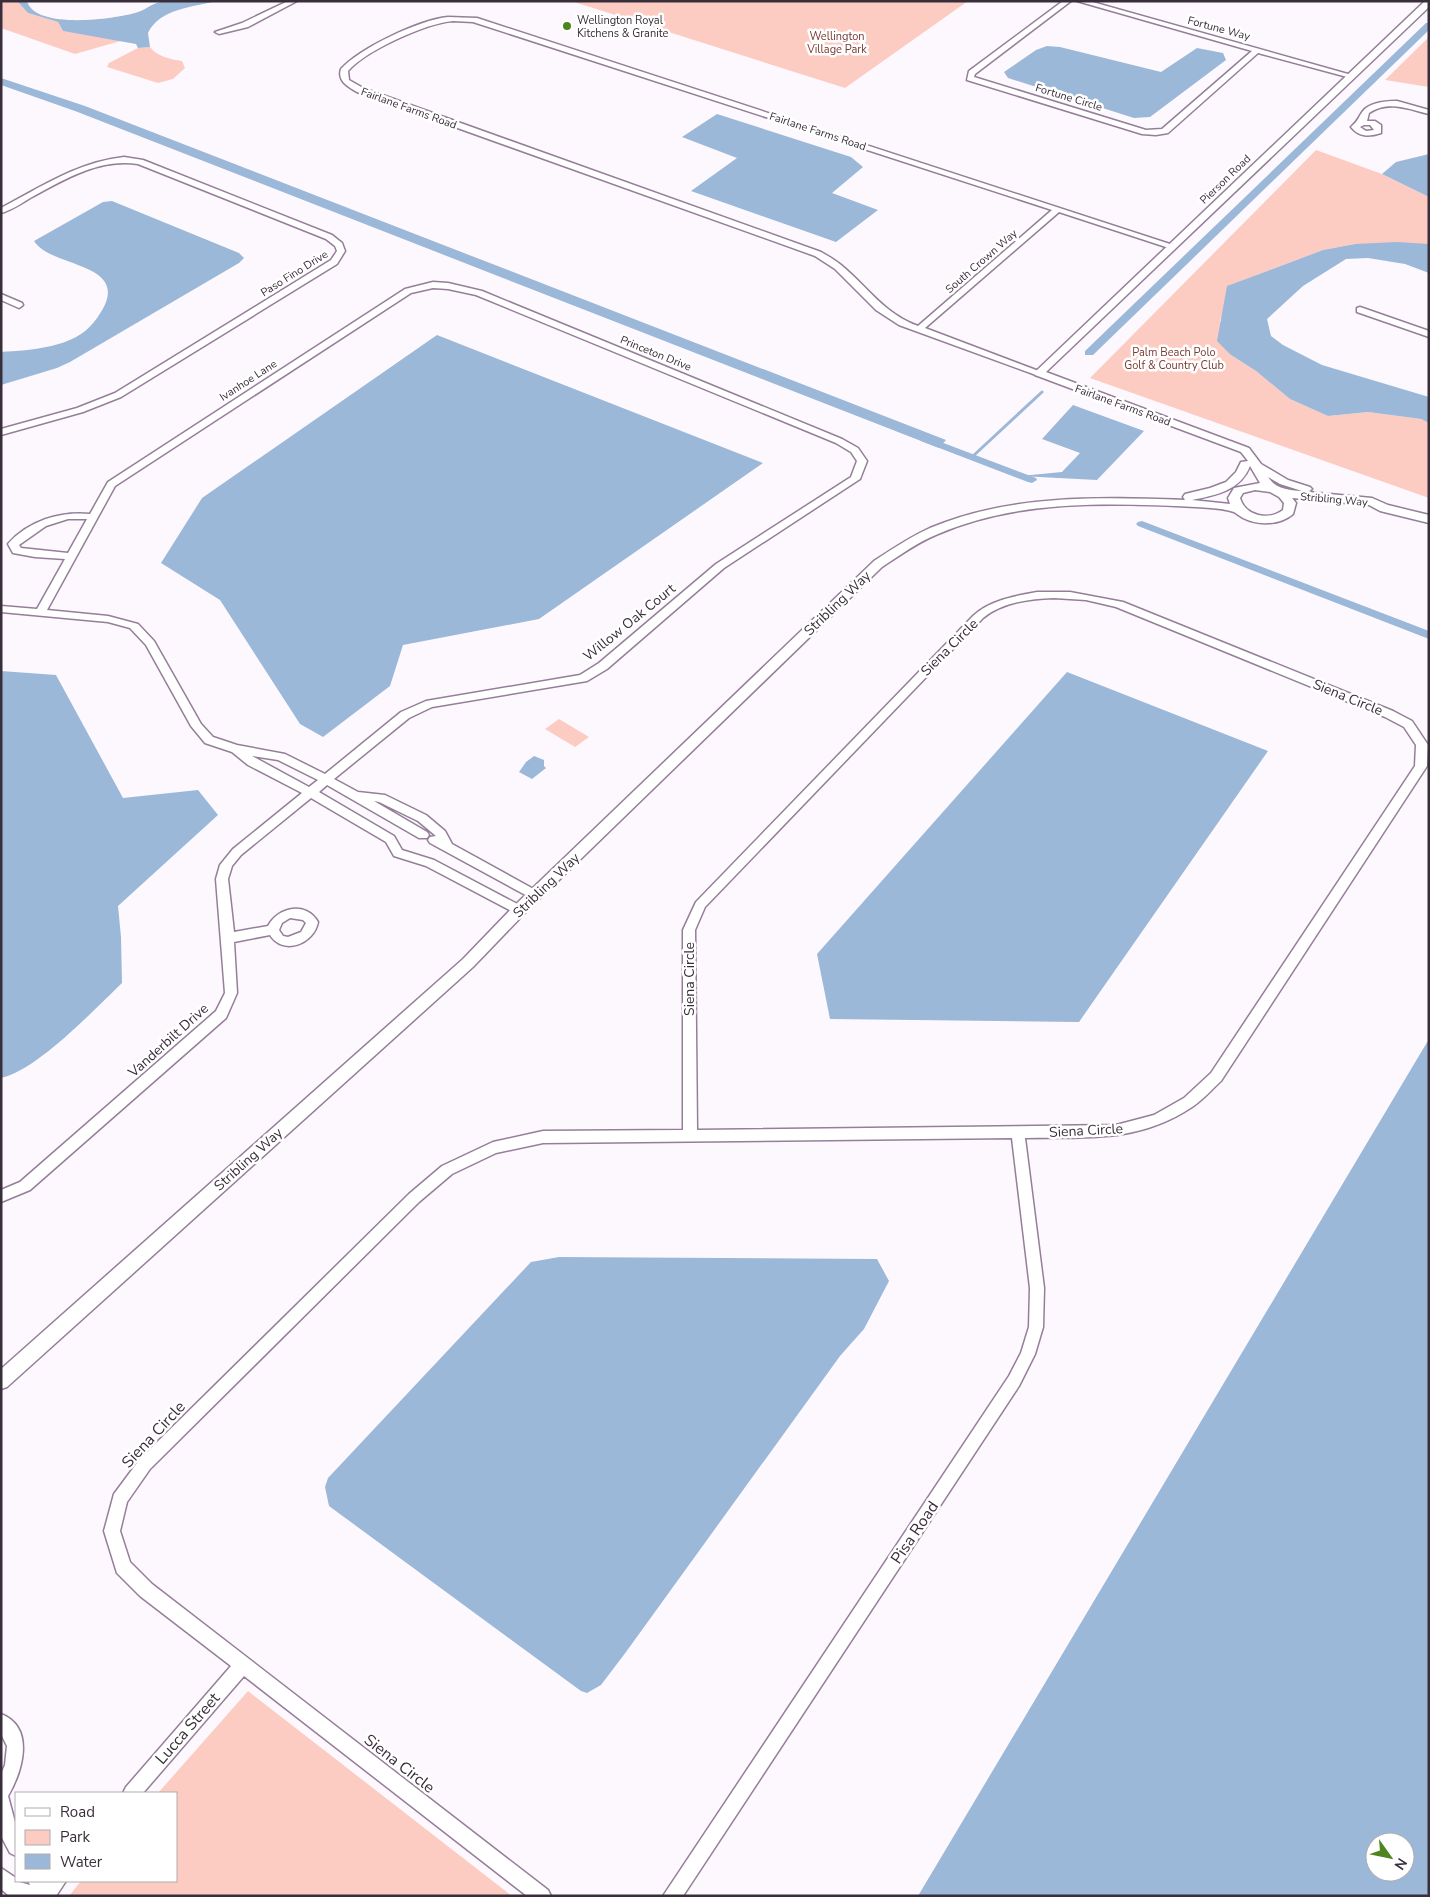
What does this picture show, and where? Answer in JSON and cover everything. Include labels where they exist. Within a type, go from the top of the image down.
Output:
[{"type":"street","points":[[219,32],[245,25],[294,1]]},
{"type":"street","name":"Fortune Circle","points":[[1068,1],[972,73],[970,78],[1156,134],[1165,131],[1257,50]]},
{"type":"street","name":"Fortune Way","points":[[1080,1],[1351,76]]},
{"type":"street","name":"Pierson Road","points":[[1039,373],[1429,2]]},
{"type":"street","name":"Fairlane Farms Road","points":[[1172,246],[474,20],[447,19],[421,25],[355,60],[345,70],[346,82],[360,90],[818,254],[844,272],[879,308],[918,330],[1216,438],[1233,447],[1250,463],[1270,488]]},
{"type":"street","points":[[1362,123],[1366,112],[1380,104],[1397,104],[1429,112]]},
{"type":"street","name":"Paso Fino Drive","points":[[1,211],[93,164],[111,159],[130,159],[329,237],[340,245],[341,251],[334,262],[118,395],[80,410],[1,432]]},
{"type":"street","name":"South Crown Way","points":[[918,330],[1058,209]]},
{"type":"street","name":"Princeton Drive","points":[[433,285],[448,286],[479,293],[516,308],[839,441],[855,450],[862,461]]},
{"type":"street","name":"Ivanhoe Lane","points":[[41,611],[111,484],[408,291],[433,285]]},
{"type":"street","points":[[1,297],[19,305]]},
{"type":"street","points":[[1360,310],[1429,334]]},
{"type":"street","name":"Willow Oak Court","points":[[310,792],[405,715],[430,704],[583,678],[603,666],[720,566],[855,479],[862,461]]},
{"type":"street","points":[[1241,490],[1261,486],[1282,493],[1290,503],[1289,511],[1282,517],[1270,520],[1250,516],[1239,510],[1234,502],[1241,490],[1250,476],[1250,463]]},
{"type":"street","points":[[1189,497],[1229,485],[1242,474],[1250,463]]},
{"type":"street","points":[[1250,463],[1293,486],[1364,501]]},
{"type":"street","name":"Stribling Way","points":[[1140,501],[1157,497],[1219,497],[1241,490]]},
{"type":"street","name":"Stribling Way","points":[[1282,493],[1372,502],[1384,508],[1429,519]]},
{"type":"street","name":"Stribling Way","points":[[1,1380],[468,962],[519,910],[878,564],[897,551],[942,528],[1003,510],[1043,505],[1140,501],[1205,503],[1239,510]]},
{"type":"street","name":"Stribling Way","points":[[1289,511],[1322,505],[1371,509],[1384,508]]},
{"type":"street","points":[[73,556],[17,551],[13,544],[54,517],[72,514],[94,517]]},
{"type":"street","name":"Siena Circle","points":[[542,1896],[146,1590],[123,1567],[112,1530],[120,1499],[145,1464],[414,1198],[447,1170],[493,1148],[543,1136],[690,1135],[1116,1131],[1158,1120],[1189,1102],[1216,1077],[1421,766],[1422,745],[1408,724],[1389,714],[1119,604],[1084,596],[1063,594],[1026,597],[988,610],[965,629],[700,905],[689,930],[690,1135]]},
{"type":"street","points":[[1,609],[41,611],[108,619],[134,626],[150,643],[197,726],[209,740],[236,749],[281,757],[326,779],[410,828],[535,895]]},
{"type":"street","points":[[236,749],[252,762],[310,792],[390,840],[398,854],[430,863],[519,910]]},
{"type":"street","name":"Vanderbilt Drive","points":[[1,1196],[25,1186],[221,1014],[231,993],[222,879],[226,865],[237,852],[310,792]]},
{"type":"street","points":[[355,796],[381,798],[422,818],[441,834],[447,847]]},
{"type":"street","points":[[393,844],[422,818]]},
{"type":"street","points":[[228,938],[273,930]]},
{"type":"street","name":"Pisa Road","points":[[672,1896],[1014,1381],[1028,1354],[1036,1327],[1037,1288],[1018,1132]]},
{"type":"street","name":"Lucca Street","points":[[133,1792],[243,1664]]},
{"type":"street","points":[[1,1722],[12,1734],[16,1747],[15,1763],[9,1779],[1,1790]]},
{"type":"street","points":[[1,1801],[11,1840],[15,1846]]},
{"type":"street","points":[[1,1877],[17,1891],[42,1896]]},
{"type":"street","points":[[37,1882],[42,1896]]},
{"type":"street","points":[[42,1896],[55,1882]]},
{"type":"green space","points":[[1,1],[18,2],[28,13],[58,22],[63,31],[124,40],[75,54],[1,28]]},
{"type":"green space","name":"Wellington Village Park","points":[[571,1],[968,1],[845,88]]},
{"type":"green space","points":[[1429,37],[1429,87],[1385,80]]},
{"type":"green space","points":[[150,47],[160,55],[182,61],[185,68],[173,79],[158,83],[107,67],[109,63],[138,48]]},
{"type":"green space","name":"Palm Beach Polo Golf & Country Club","points":[[1316,150],[1382,174],[1429,197],[1429,244],[1355,244],[1323,250],[1228,286],[1226,303],[1220,321],[1231,355],[1256,371],[1290,399],[1328,416],[1368,412],[1421,419],[1429,423],[1429,498],[1090,378]]},
{"type":"green space","points":[[559,719],[589,737],[575,747],[545,729]]},
{"type":"green space","points":[[248,1691],[512,1896],[69,1896],[80,1882],[178,1882],[178,1792],[159,1792]]},
{"type":"water","points":[[14,1],[27,1],[33,10],[44,16],[76,20],[125,15],[138,12],[160,2],[217,1],[169,13],[153,25],[148,33],[150,47],[138,48],[136,44],[63,31],[58,22],[28,13],[18,2]]},
{"type":"water","points":[[1047,46],[1060,47],[1161,72],[1197,48],[1223,53],[1226,60],[1150,117],[1134,118],[1008,78],[1004,72],[1036,50]]},
{"type":"water","points":[[1,78],[85,106],[946,440],[939,448],[75,111],[1,85]]},
{"type":"water","points":[[717,114],[851,157],[863,167],[832,193],[878,210],[836,242],[691,191],[737,158],[682,137]]},
{"type":"water","points":[[1429,154],[1429,197],[1382,174],[1396,162]]},
{"type":"water","points":[[112,201],[239,253],[244,258],[239,263],[70,362],[57,368],[1,385],[1,352],[51,346],[64,342],[85,331],[94,322],[106,302],[107,288],[101,277],[44,250],[34,241],[103,202]]},
{"type":"water","points":[[1397,242],[1429,244],[1429,273],[1405,264],[1368,258],[1346,259],[1303,286],[1267,319],[1271,336],[1283,345],[1322,365],[1429,397],[1429,423],[1421,419],[1368,412],[1328,416],[1290,399],[1256,371],[1231,355],[1217,341],[1227,286],[1323,250],[1355,244]]},
{"type":"water","points":[[437,335],[763,463],[539,619],[403,645],[390,686],[323,737],[300,724],[220,600],[161,563],[202,498]]},
{"type":"water","points":[[1073,405],[1144,431],[1097,480],[1020,476],[1062,472],[1080,453],[1042,439]]},
{"type":"water","points":[[1,671],[56,675],[123,798],[198,790],[218,815],[118,906],[122,983],[48,1052],[15,1073],[1,1078]]},
{"type":"water","points":[[1067,672],[1268,751],[1079,1022],[830,1019],[817,954]]},
{"type":"water","points":[[534,756],[544,760],[546,768],[532,779],[519,772],[526,762]]},
{"type":"water","points":[[1429,1039],[1429,1892],[1427,1896],[918,1896]]},
{"type":"water","points":[[559,1257],[877,1259],[889,1281],[864,1329],[840,1356],[601,1685],[587,1693],[581,1691],[329,1506],[325,1487],[328,1478],[531,1262]]},
{"type":"waterway","points":[[1089,353],[1429,25]]},
{"type":"waterway","points":[[972,457],[1042,392]]},
{"type":"waterway","points":[[925,439],[1032,480]]},
{"type":"waterway","points":[[1142,524],[1429,635]]},
{"type":"place","name":"Wellington Royal Kitchens & Granite","points":[[567,26]]}]
